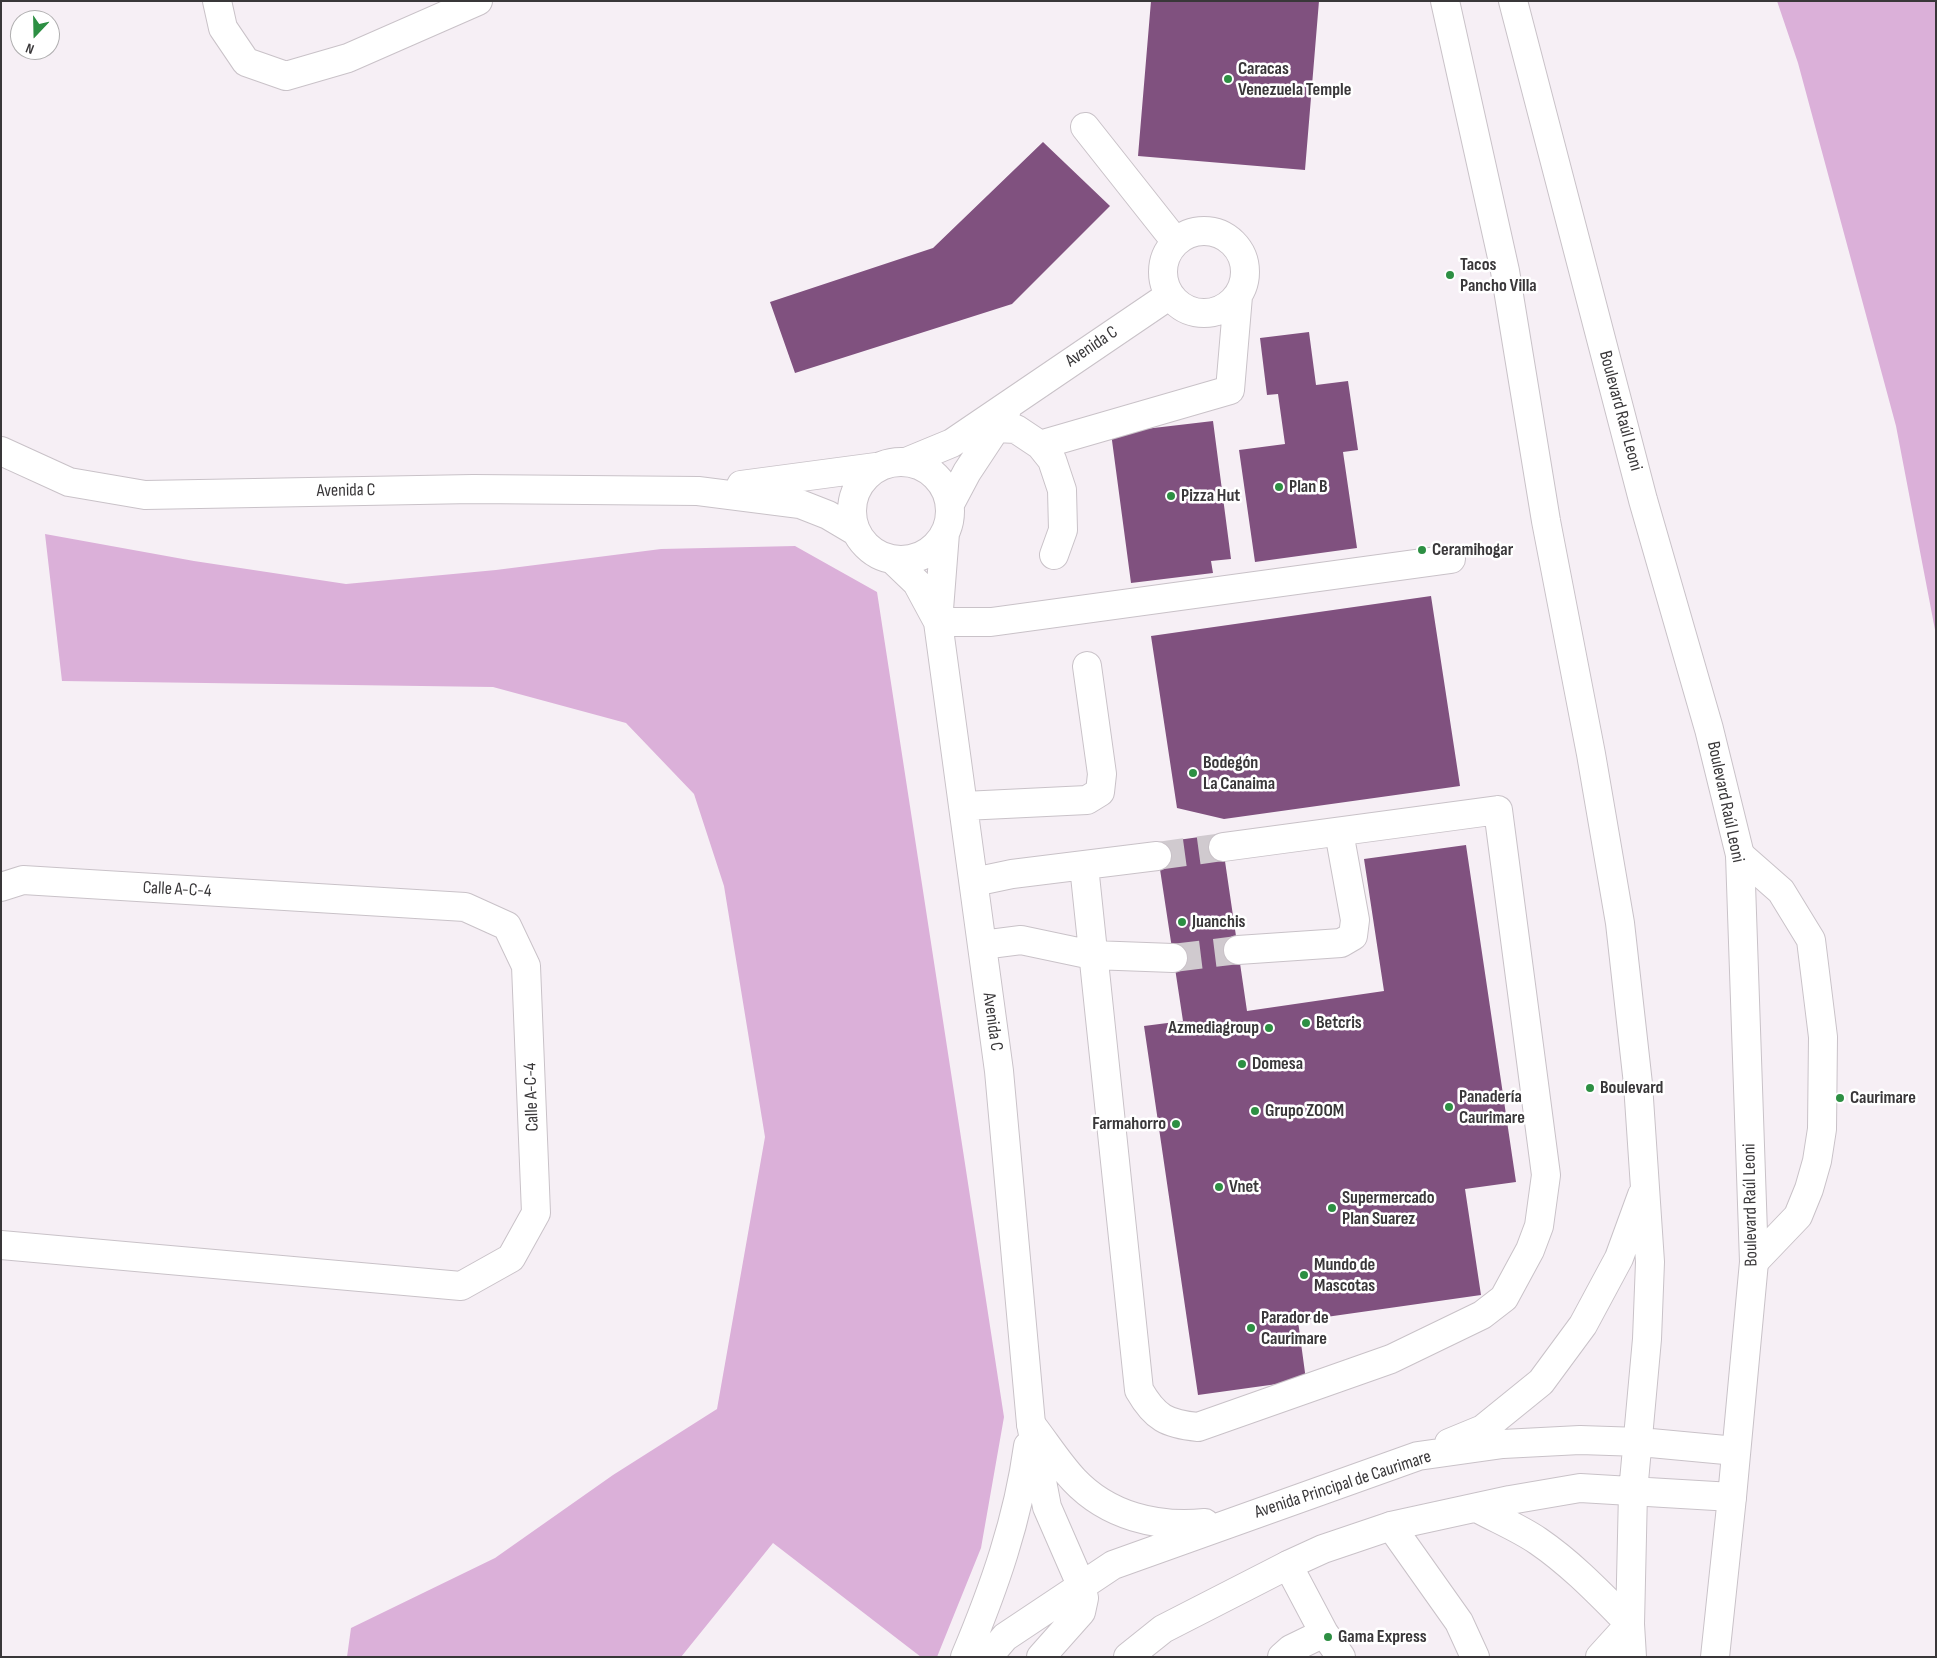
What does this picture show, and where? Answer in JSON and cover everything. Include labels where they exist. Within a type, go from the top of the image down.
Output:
[{"type":"main road","points":[[217,1],[223,28],[246,62],[286,76],[348,58],[478,1]]},
{"type":"main road","points":[[1445,1],[1505,272],[1546,521],[1593,764],[1620,924],[1638,1084],[1650,1262],[1648,1339],[1640,1442],[1633,1492],[1630,1624],[1632,1657]]},
{"type":"main road","name":"Boulevard Raúl Leoni","points":[[1513,1],[1643,500],[1709,729],[1740,855],[1754,1262],[1716,1657]]},
{"type":"main road","points":[[1085,127],[1176,242]]},
{"type":"main road","points":[[1200,232],[1214,232],[1236,246],[1245,270],[1244,284],[1238,296],[1229,305],[1214,312],[1198,313],[1182,307],[1170,295],[1164,282],[1163,268],[1168,254],[1176,242],[1200,232]]},
{"type":"main road","name":"Avenida C","points":[[906,462],[952,444],[1170,295]]},
{"type":"main road","points":[[1040,445],[1230,390],[1238,296]]},
{"type":"main road","name":"Avenida C","points":[[950,504],[968,472],[1015,400]]},
{"type":"main road","points":[[996,428],[1016,429],[1040,445],[1052,460],[1062,490],[1063,530],[1054,555]]},
{"type":"main road","name":"Avenida C","points":[[1,451],[69,482],[145,495],[473,489],[698,491],[800,504],[828,515],[855,531],[871,550],[893,560],[917,583],[938,622]]},
{"type":"main road","name":"Avenida C","points":[[698,491],[876,467],[891,462],[906,462],[922,466],[936,476],[945,489],[950,504],[950,519],[946,533],[938,622],[998,1071],[1031,1424]]},
{"type":"main road","points":[[855,531],[851,507],[858,484],[876,467]]},
{"type":"main road","points":[[893,560],[906,560],[929,552],[946,533]]},
{"type":"main road","points":[[938,622],[991,622],[1451,559]]},
{"type":"main road","points":[[964,806],[1086,800],[1100,792],[1102,774],[1087,666]]},
{"type":"main road","points":[[1084,866],[1139,1390],[1151,1410],[1175,1425],[1198,1427],[1391,1359],[1482,1315],[1504,1298],[1530,1250],[1539,1226],[1546,1175],[1498,810],[1223,847]]},
{"type":"main road","points":[[1238,950],[1340,943],[1353,936],[1354,920],[1340,832]]},
{"type":"main road","points":[[1740,855],[1781,891],[1811,940],[1823,1037],[1822,1129],[1817,1161],[1809,1189],[1798,1216],[1754,1262]]},
{"type":"main road","points":[[974,882],[1012,874],[1156,856]]},
{"type":"main road","name":"Calle A-C-4","points":[[1,887],[23,880],[465,907],[506,926],[526,966],[536,1213],[511,1258],[461,1286],[1,1245]]},
{"type":"main road","points":[[982,945],[1021,940],[1092,956],[1173,958]]},
{"type":"main road","points":[[1418,1456],[1483,1428],[1541,1382],[1583,1325],[1610,1275],[1645,1185]]},
{"type":"main road","points":[[1031,1424],[1074,1480],[1108,1508],[1160,1524],[1186,1525],[1239,1520]]},
{"type":"main road","points":[[1031,1424],[1046,1507],[1081,1585],[1084,1598],[1082,1612],[1041,1657]]},
{"type":"main road","points":[[965,1657],[1002,1565],[1024,1476],[1031,1424]]},
{"type":"main road","name":"Avenida Principal de Caurimare","points":[[988,1657],[1005,1637],[1113,1565],[1418,1456],[1503,1444],[1580,1440],[1640,1442],[1736,1451]]},
{"type":"main road","points":[[1128,1657],[1163,1629],[1288,1564],[1323,1549],[1391,1526],[1580,1488],[1732,1497]]},
{"type":"main road","points":[[1477,1508],[1536,1540],[1558,1556],[1630,1624]]},
{"type":"main road","points":[[1391,1526],[1459,1622],[1475,1657]]},
{"type":"main road","points":[[1288,1564],[1324,1633],[1342,1657]]},
{"type":"main road","points":[[1600,1657],[1630,1624]]},
{"type":"main road","points":[[1153,1657],[1163,1629]]},
{"type":"main road","points":[[1282,1657],[1291,1649],[1324,1633]]},
{"type":"shaded area","points":[[1777,1],[1936,1],[1936,635],[1896,426],[1798,63]]},
{"type":"shaded area","points":[[45,534],[194,561],[346,584],[496,570],[661,549],[795,546],[877,592],[1004,1417],[981,1548],[937,1657],[921,1657],[773,1543],[681,1657],[347,1657],[351,1628],[495,1558],[613,1475],[717,1409],[765,1137],[724,886],[694,794],[626,723],[493,687],[62,681]]},
{"type":"building","name":"Caracas Venezuela Temple","points":[[1151,1],[1319,1],[1305,170],[1138,156]]},
{"type":"building","points":[[1043,142],[1110,206],[1012,304],[795,373],[770,302],[933,248]]},
{"type":"building","points":[[1309,332],[1316,385],[1348,381],[1358,450],[1343,452],[1357,548],[1255,562],[1239,450],[1285,444],[1278,394],[1267,395],[1260,338]]},
{"type":"building","name":"Pizza Hut","points":[[1213,421],[1231,559],[1211,561],[1213,573],[1131,583],[1111,433]]},
{"type":"building","points":[[1431,596],[1460,786],[1224,819],[1177,808],[1151,636]]},
{"type":"building","points":[[1221,834],[1247,1011],[1384,991],[1364,859],[1466,845],[1516,1182],[1465,1189],[1481,1295],[1298,1321],[1306,1380],[1198,1395],[1144,1026],[1183,1021],[1156,843]]},
{"type":"tunnel","points":[[1157,856],[1223,847]]},
{"type":"tunnel","points":[[1173,958],[1238,950]]},
{"type":"place","name":"Caracas Venezuela Temple","points":[[1228,79]]},
{"type":"place","name":"Tacos Pancho Villa","points":[[1450,275]]},
{"type":"place","name":"Plan B","points":[[1279,487]]},
{"type":"place","name":"Pizza Hut","points":[[1171,496]]},
{"type":"place","name":"Ceramihogar","points":[[1422,550]]},
{"type":"place","name":"Bodegón La Canaima","points":[[1193,773]]},
{"type":"place","name":"Juanchis","points":[[1182,922]]},
{"type":"place","name":"Betcris","points":[[1306,1023]]},
{"type":"place","name":"Azmediagroup","points":[[1269,1028]]},
{"type":"place","name":"Domesa","points":[[1242,1064]]},
{"type":"place","name":"Boulevard","points":[[1590,1088]]},
{"type":"place","name":"Caurimare","points":[[1840,1098]]},
{"type":"place","name":"Panadería Caurimare","points":[[1449,1107]]},
{"type":"place","name":"Grupo ZOOM","points":[[1255,1111]]},
{"type":"place","name":"Farmahorro","points":[[1176,1124]]},
{"type":"place","name":"Vnet","points":[[1219,1187]]},
{"type":"place","name":"Supermercado Plan Suarez","points":[[1332,1208]]},
{"type":"place","name":"Mundo de Mascotas","points":[[1304,1275]]},
{"type":"place","name":"Parador de Caurimare","points":[[1251,1328]]},
{"type":"place","name":"Gama Express","points":[[1328,1637]]}]
